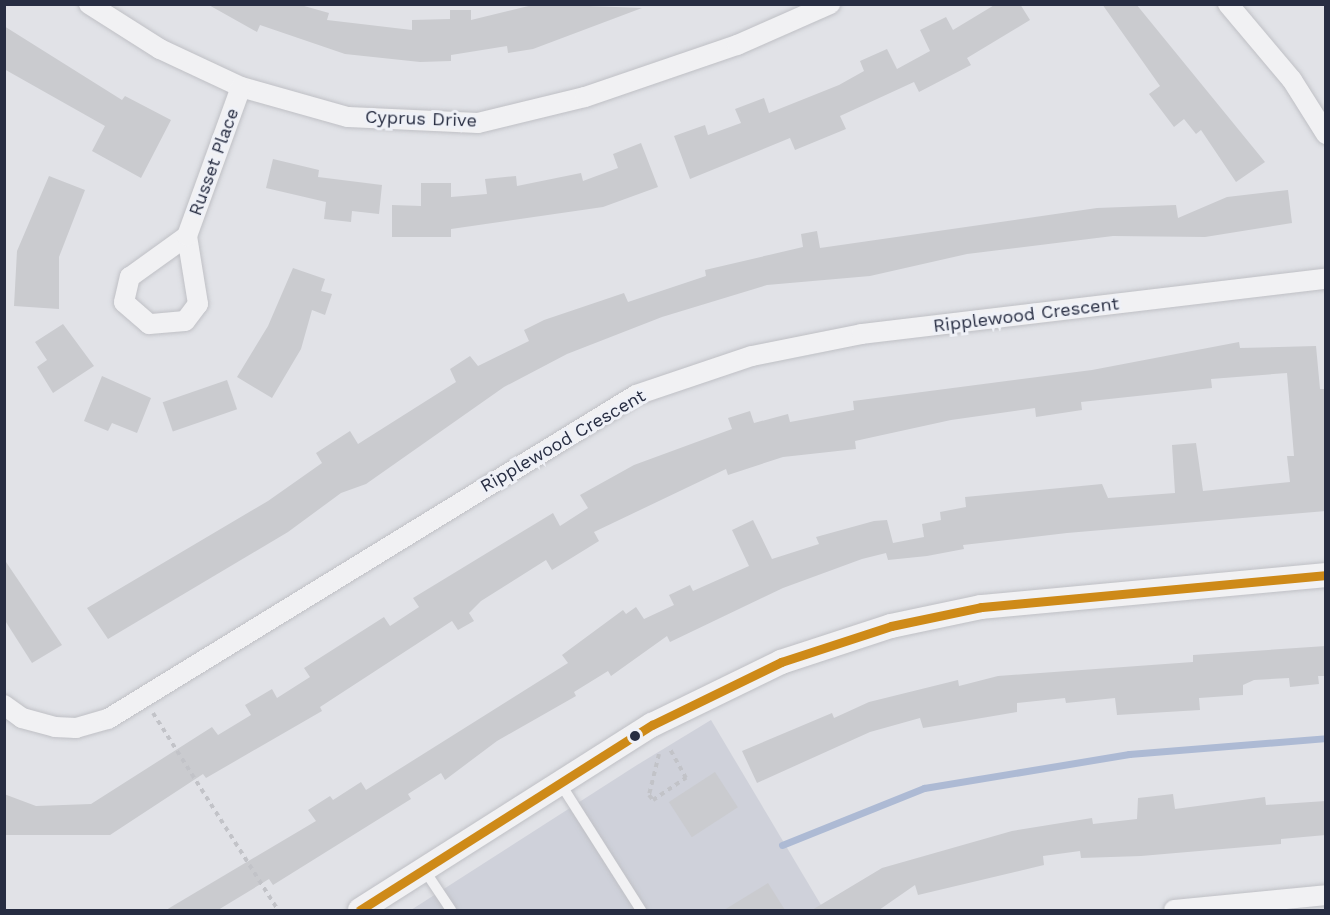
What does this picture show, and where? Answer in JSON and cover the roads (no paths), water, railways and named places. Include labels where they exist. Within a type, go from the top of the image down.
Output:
[{"type":"street","name":"Cyprus Drive","points":[[89,4],[160,49],[241,87],[348,117],[478,123],[585,97],[737,45],[830,4]]},
{"type":"street","points":[[1228,4],[1292,80],[1326,134]]},
{"type":"street","name":"Russet Place","points":[[187,236],[130,277],[124,302],[149,324],[185,321],[198,304],[187,236],[241,87]]},
{"type":"street","name":"Ripplewood Crescent","points":[[4,705],[22,718],[76,728],[144,699],[636,395],[752,356],[862,334],[1326,279]]},
{"type":"street","points":[[360,910],[425,871],[560,783],[720,690],[781,662],[891,626],[981,607],[1326,575]]},
{"type":"street","points":[[1174,910],[1326,895]]},
{"type":"lane","points":[[560,783],[641,910]]},
{"type":"lane","points":[[425,871],[451,910]]},
{"type":"waterway","points":[[782,845],[924,788],[1129,754],[1326,738]]}]
